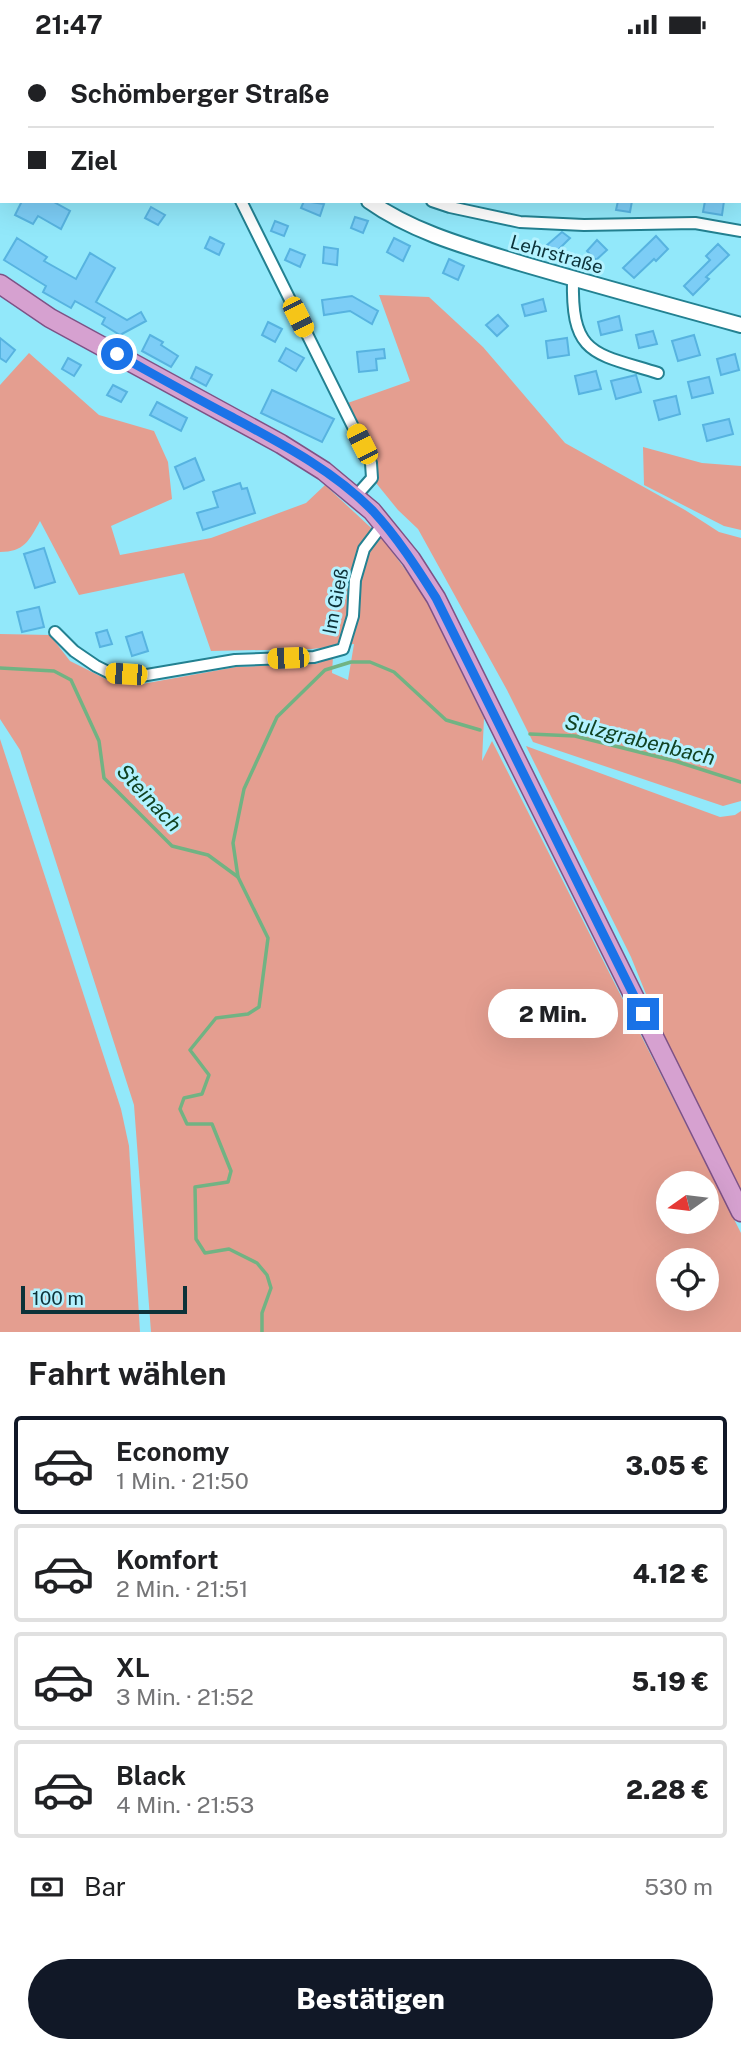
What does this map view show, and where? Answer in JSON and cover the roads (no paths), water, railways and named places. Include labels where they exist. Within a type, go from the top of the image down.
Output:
[{"type":"main road","points":[[0,284],[50,317],[281,444],[324,471],[356,496],[411,559],[436,598],[460,645],[741,1212]]},
{"type":"street","points":[[241,203],[372,463],[372,478],[356,496]]},
{"type":"street","name":"Lehrstraße","points":[[372,203],[430,234],[573,279],[741,325]]},
{"type":"street","points":[[438,203],[520,222],[584,225],[695,223],[741,231]]},
{"type":"street","points":[[573,279],[572,309],[586,344],[596,353],[658,373]]},
{"type":"street","name":"Im Gieß","points":[[55,632],[77,653],[110,673],[141,675],[235,660],[314,657],[343,649],[353,616],[355,580],[364,549],[383,524]]},
{"type":"waterway","name":"Sulzgrabenbach","points":[[238,877],[233,843],[244,789],[277,717],[325,670],[351,662],[370,662],[394,672],[446,720],[480,730]]},
{"type":"waterway","name":"Steinach","points":[[0,668],[54,671],[71,680],[99,741],[104,778],[172,846],[208,855],[238,877],[268,938],[259,1007],[248,1014],[216,1018],[190,1050],[209,1075],[202,1094],[184,1098],[180,1109],[187,1124],[212,1124],[231,1171],[228,1182],[195,1187],[196,1239],[205,1253],[229,1249],[257,1263],[267,1275],[271,1288],[262,1313],[262,1332]]},
{"type":"waterway","name":"Sulzgrabenbach","points":[[530,734],[575,736],[675,761],[741,782]]}]
